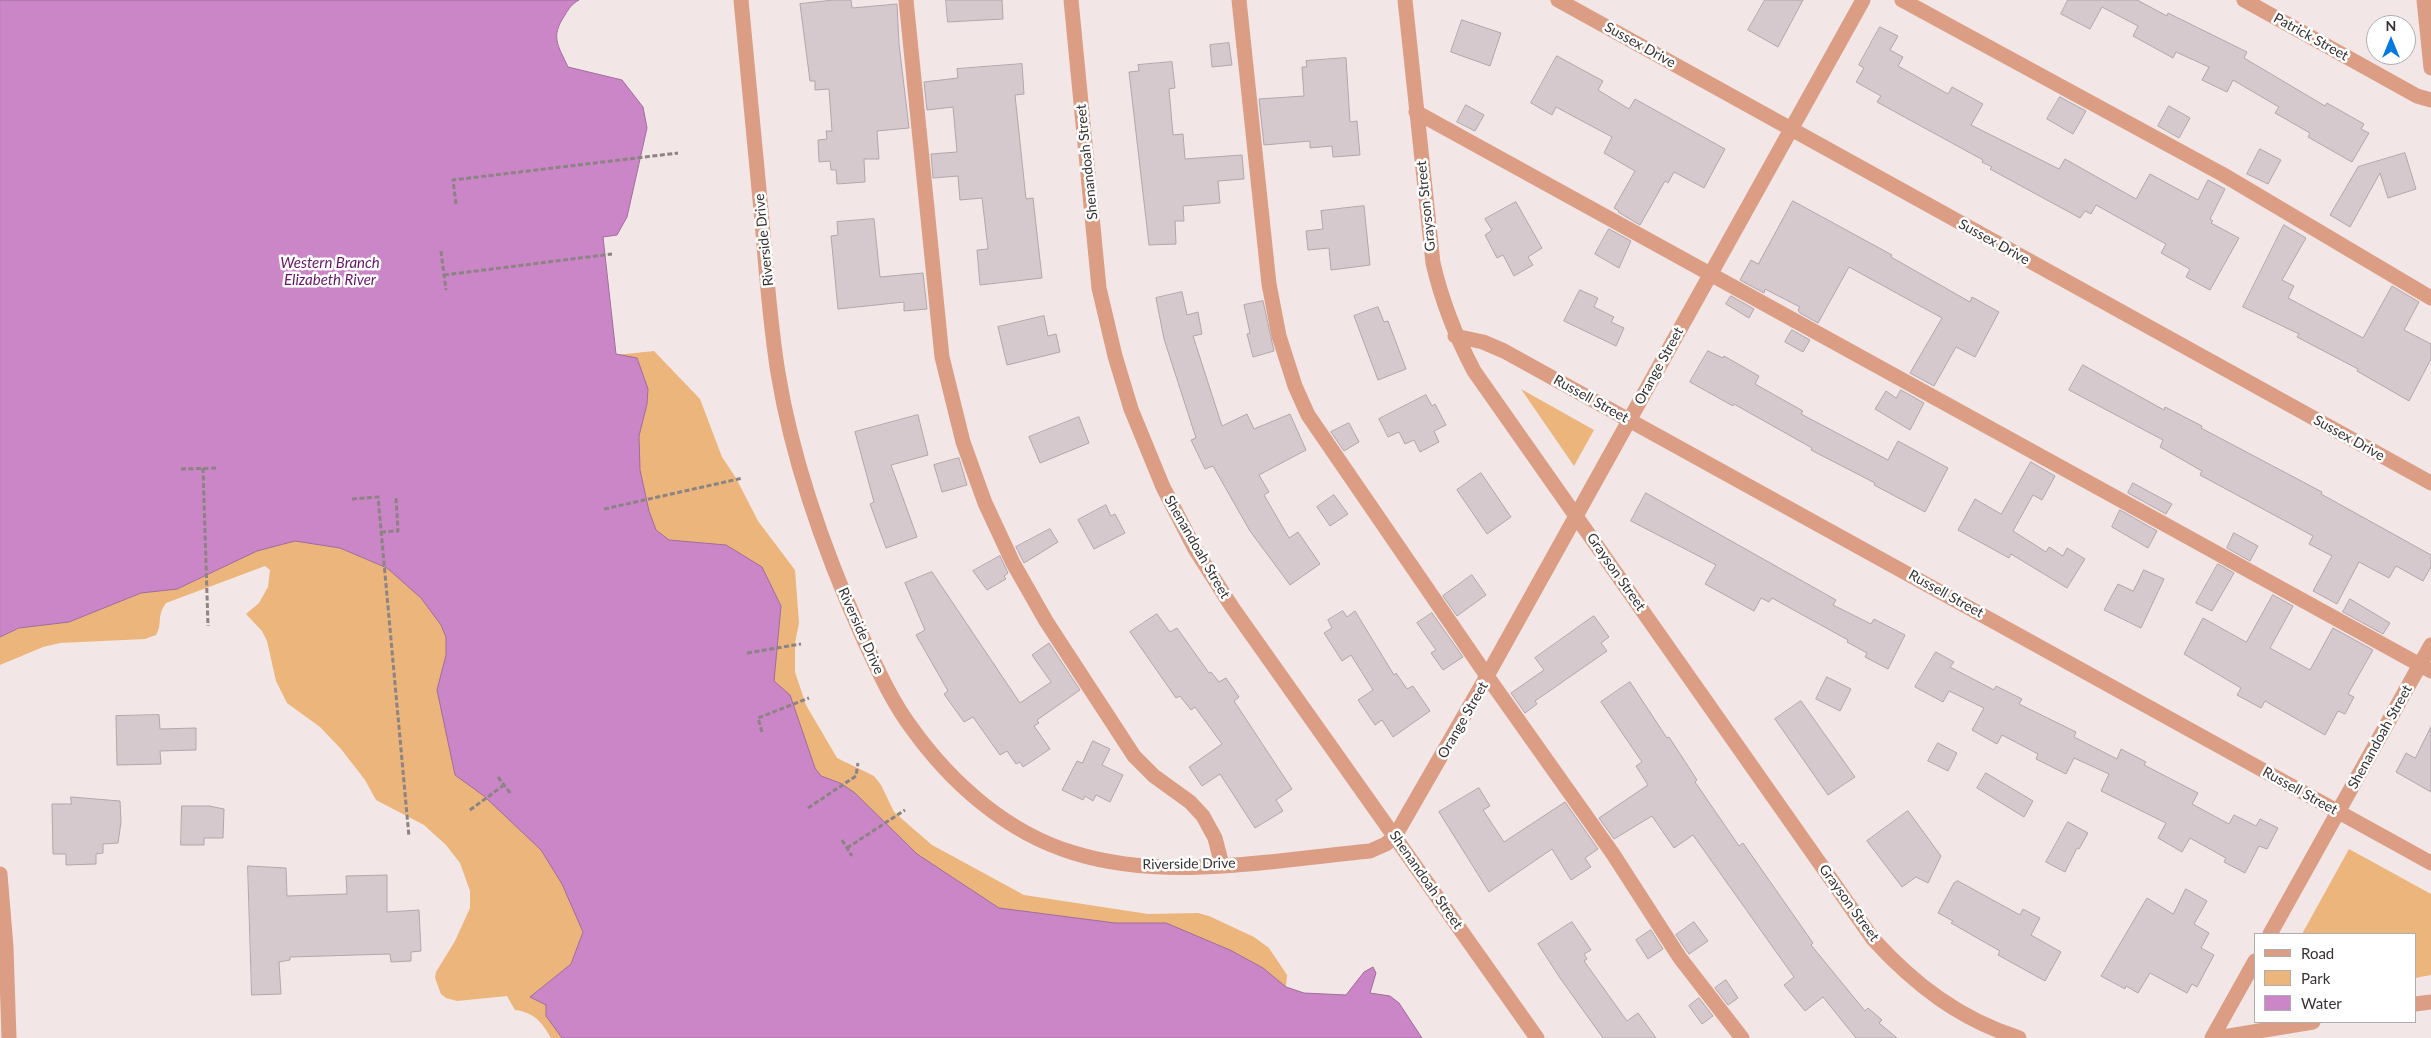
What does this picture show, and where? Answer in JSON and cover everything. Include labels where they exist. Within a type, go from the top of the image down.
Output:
[{"type":"street","name":"Riverside Drive","points":[[741,0],[778,374],[799,465],[822,539],[845,597],[886,687],[910,726],[938,762],[991,811],[1029,835],[1070,852],[1104,861],[1145,866],[1222,865],[1370,852],[1386,844],[1395,836]]},
{"type":"street","points":[[906,0],[942,357],[951,400],[975,477],[1013,564],[1046,621],[1134,756],[1154,776],[1190,802],[1203,816],[1215,838],[1222,865]]},
{"type":"street","name":"Shenandoah Street","points":[[1070,0],[1099,288],[1115,356],[1131,409],[1163,487],[1195,549],[1232,607],[1537,1038]]},
{"type":"street","points":[[1239,0],[1269,284],[1279,336],[1308,415],[1487,676],[1613,854],[1680,958],[1742,1038]]},
{"type":"street","name":"Grayson Street","points":[[1405,0],[1433,263],[1442,303],[1455,336],[1474,371],[1873,939],[1901,970],[1934,996],[1962,1014],[1997,1031],[2019,1038]]},
{"type":"street","name":"Sussex Drive","points":[[1558,0],[2431,483]]},
{"type":"street","name":"Orange Street","points":[[1395,836],[1487,676],[1863,0]]},
{"type":"street","points":[[1902,0],[2222,174],[2431,298]]},
{"type":"street","name":"Patrick Street","points":[[2244,0],[2417,96],[2431,100]]},
{"type":"street","points":[[2424,0],[2431,68]]},
{"type":"street","points":[[1416,112],[1711,272],[2425,668]]},
{"type":"street","name":"Russell Street","points":[[1455,336],[1483,342],[1504,351],[2431,863]]},
{"type":"street","name":"Shenandoah Street","points":[[2271,933],[2338,812],[2425,668],[2431,645]]},
{"type":"street","points":[[0,874],[6,947],[9,1038]]},
{"type":"street","points":[[2212,1038],[2254,963]]},
{"type":"street","points":[[2416,1004],[2431,1002]]},
{"type":"street","points":[[2217,1038],[2307,1023]]},
{"type":"path","points":[[456,204],[453,180],[678,153]]},
{"type":"path","points":[[441,251],[446,290]]},
{"type":"path","points":[[444,276],[612,254]]},
{"type":"path","points":[[202,468],[208,626]]},
{"type":"path","points":[[181,469],[218,468]]},
{"type":"path","points":[[604,509],[743,478]]},
{"type":"path","points":[[381,532],[398,531],[396,496]]},
{"type":"path","points":[[352,499],[378,497],[409,837]]},
{"type":"path","points":[[747,654],[801,644]]},
{"type":"path","points":[[762,732],[758,718],[810,698]]},
{"type":"path","points":[[808,808],[856,776],[858,763]]},
{"type":"path","points":[[498,777],[510,794]]},
{"type":"path","points":[[470,810],[504,785]]},
{"type":"path","points":[[847,848],[906,810]]},
{"type":"path","points":[[842,840],[852,856]]},
{"type":"green space","points":[[654,351],[700,399],[722,457],[736,478],[758,521],[795,570],[799,623],[795,643],[795,672],[806,705],[837,758],[874,776],[881,785],[894,812],[932,845],[1024,895],[1148,914],[1198,913],[1209,916],[1254,937],[1269,948],[1287,975],[1286,987],[1304,993],[1346,995],[1364,972],[1373,967],[1376,973],[1370,993],[1390,996],[1399,1003],[1422,1038],[551,1038],[537,1019],[528,1013],[515,1010],[507,996],[457,1001],[446,998],[441,994],[435,978],[436,972],[455,941],[470,908],[470,891],[460,863],[446,845],[424,825],[376,800],[365,780],[341,749],[320,727],[287,703],[276,681],[267,641],[262,631],[246,614],[259,603],[268,587],[270,570],[265,566],[166,603],[161,612],[156,635],[145,639],[60,643],[43,647],[0,665],[0,637],[238,531],[663,593],[616,355]]},
{"type":"green space","points":[[1521,389],[1594,430],[1574,466]]},
{"type":"green space","points":[[2349,849],[2431,894],[2431,975],[2416,978],[2416,933],[2303,933]]},
{"type":"water","name":"Western Branch Elizabeth River","points":[[0,0],[579,0],[566,13],[560,23],[557,35],[559,47],[568,67],[622,80],[643,107],[647,128],[627,217],[617,235],[603,237],[616,354],[637,358],[648,389],[647,404],[639,436],[640,470],[649,511],[656,530],[669,540],[726,545],[762,567],[781,606],[774,681],[790,695],[815,768],[821,776],[840,783],[855,793],[917,854],[999,908],[1115,923],[1166,923],[1230,950],[1263,968],[1286,987],[1304,993],[1346,995],[1364,972],[1373,967],[1376,973],[1370,993],[1390,996],[1399,1003],[1422,1038],[562,1038],[546,1016],[546,1005],[530,997],[571,964],[583,932],[562,884],[541,850],[484,796],[455,775],[437,690],[446,655],[446,637],[441,625],[421,598],[387,568],[340,548],[295,541],[257,551],[177,589],[141,593],[69,622],[19,628],[0,637]]},
{"type":"building","points":[[851,0],[852,8],[897,4],[899,44],[909,128],[877,131],[879,159],[864,159],[865,182],[837,184],[836,170],[831,170],[830,161],[819,162],[818,140],[827,139],[826,131],[832,131],[829,89],[815,90],[815,81],[810,81],[800,4]]},
{"type":"building","points":[[946,0],[1002,0],[1003,19],[948,22]]},
{"type":"building","points":[[1765,0],[1803,0],[1778,47],[1748,30]]},
{"type":"building","points":[[2068,0],[2137,0],[2167,16],[2168,13],[2247,52],[2244,58],[2325,106],[2327,103],[2364,124],[2361,129],[2369,133],[2352,162],[2308,137],[2310,133],[2275,113],[2279,107],[2233,80],[2227,92],[2202,80],[2209,67],[2176,52],[2173,58],[2133,36],[2138,26],[2102,7],[2090,29],[2061,14]]},
{"type":"building","points":[[1462,20],[1501,33],[1490,66],[1451,52]]},
{"type":"building","points":[[1880,27],[1898,36],[1890,50],[1903,57],[1898,66],[1948,94],[1952,87],[1983,104],[1971,125],[2059,169],[2065,159],[2136,199],[2150,174],[2198,200],[2208,180],[2225,189],[2210,219],[2213,221],[2211,223],[2239,238],[2210,290],[2186,277],[2190,269],[2161,253],[2166,244],[2096,205],[2091,214],[2085,211],[2080,218],[1990,169],[1992,167],[1982,162],[1983,160],[1877,102],[1881,96],[1856,82],[1864,68],[1859,65]]},
{"type":"building","points":[[1229,43],[1232,65],[1212,67],[1210,45]]},
{"type":"building","points":[[1557,56],[1603,81],[1598,90],[1629,109],[1635,99],[1725,149],[1704,188],[1674,172],[1668,183],[1665,181],[1640,225],[1618,212],[1614,208],[1635,171],[1604,153],[1612,137],[1556,107],[1552,115],[1531,103]]},
{"type":"building","points":[[1346,58],[1350,122],[1357,121],[1360,155],[1333,157],[1332,146],[1310,148],[1310,141],[1264,145],[1259,99],[1304,96],[1302,67],[1307,67],[1306,61]]},
{"type":"building","points":[[1172,62],[1175,88],[1169,89],[1173,135],[1183,134],[1185,159],[1242,155],[1244,179],[1218,181],[1220,203],[1183,206],[1184,221],[1175,221],[1176,244],[1149,245],[1129,72],[1139,71],[1138,65]]},
{"type":"building","points":[[1022,64],[1024,94],[1015,95],[1026,199],[1033,198],[1042,278],[980,285],[977,250],[988,249],[982,198],[960,200],[958,176],[933,178],[931,154],[957,152],[953,107],[927,110],[924,82],[958,78],[957,69]]},
{"type":"building","points":[[2060,97],[2086,111],[2073,134],[2047,119]]},
{"type":"building","points":[[1466,105],[1484,115],[1475,131],[1457,122]]},
{"type":"building","points":[[2169,106],[2190,118],[2179,138],[2158,126]]},
{"type":"building","points":[[2260,149],[2281,160],[2268,184],[2247,174]]},
{"type":"building","points":[[2405,153],[2416,189],[2388,198],[2380,173],[2350,227],[2330,215],[2358,167]]},
{"type":"building","points":[[1793,201],[1892,255],[1891,257],[1970,302],[1972,297],[1999,312],[1975,357],[1956,347],[1934,386],[1910,373],[1942,318],[1849,267],[1818,323],[1800,313],[1798,310],[1800,307],[1765,289],[1764,293],[1740,280],[1751,260],[1758,264]]},
{"type":"building","points":[[1516,202],[1542,248],[1528,257],[1533,265],[1514,276],[1503,255],[1497,258],[1485,235],[1492,230],[1485,219]]},
{"type":"building","points":[[1364,206],[1370,265],[1331,270],[1329,248],[1308,250],[1306,231],[1323,229],[1321,211]]},
{"type":"building","points":[[874,219],[880,277],[923,273],[927,309],[904,311],[904,302],[838,309],[831,236],[838,235],[837,222]]},
{"type":"building","points":[[2284,225],[2306,238],[2282,280],[2294,286],[2288,298],[2363,338],[2392,286],[2419,302],[2404,330],[2431,344],[2431,359],[2409,401],[2357,371],[2358,369],[2297,337],[2299,334],[2243,307]]},
{"type":"building","points":[[1609,229],[1631,241],[1619,268],[1595,254]]},
{"type":"building","points":[[1580,290],[1598,298],[1594,307],[1614,317],[1611,322],[1624,328],[1616,346],[1564,321]]},
{"type":"building","points":[[1182,292],[1187,315],[1198,312],[1202,334],[1193,336],[1222,426],[1247,414],[1254,429],[1290,414],[1306,450],[1259,475],[1269,492],[1264,495],[1289,538],[1298,532],[1320,564],[1290,585],[1250,531],[1213,466],[1205,469],[1191,440],[1196,438],[1164,339],[1156,298]]},
{"type":"building","points":[[1731,296],[1754,309],[1749,318],[1726,304]]},
{"type":"building","points":[[1263,301],[1274,351],[1253,357],[1247,334],[1250,333],[1244,305]]},
{"type":"building","points":[[1378,307],[1384,322],[1388,321],[1406,369],[1378,380],[1354,316]]},
{"type":"building","points":[[1044,316],[1048,336],[1056,334],[1060,352],[1007,365],[998,327]]},
{"type":"building","points":[[1792,330],[1810,340],[1803,352],[1785,342]]},
{"type":"building","points":[[1708,351],[1723,358],[1724,356],[1759,376],[1755,384],[1803,411],[1801,414],[1888,460],[1898,441],[1948,468],[1925,512],[1874,485],[1875,483],[1811,450],[1812,448],[1734,404],[1733,406],[1690,382]]},
{"type":"building","points":[[2083,365],[2164,410],[2165,407],[2202,426],[2201,428],[2322,492],[2321,494],[2431,555],[2431,567],[2423,581],[2396,566],[2389,578],[2359,562],[2337,604],[2313,591],[2332,556],[2309,544],[2313,536],[2200,475],[2202,471],[2160,447],[2163,440],[2069,390]]},
{"type":"building","points":[[1901,390],[1924,403],[1910,430],[1875,409],[1886,391],[1896,398]]},
{"type":"building","points":[[1426,395],[1432,406],[1435,404],[1446,425],[1434,431],[1439,442],[1420,452],[1414,440],[1405,444],[1399,432],[1388,437],[1379,419]]},
{"type":"building","points":[[918,415],[928,455],[891,465],[917,537],[886,548],[870,504],[874,502],[855,432]]},
{"type":"building","points":[[1079,417],[1089,443],[1040,463],[1029,437]]},
{"type":"building","points":[[1349,423],[1359,442],[1344,451],[1331,432]]},
{"type":"building","points":[[959,458],[967,485],[942,492],[934,465]]},
{"type":"building","points":[[2031,462],[2055,476],[2042,500],[2033,495],[2013,531],[2046,552],[2049,547],[2063,556],[2067,548],[2085,559],[2067,588],[2011,554],[2009,558],[1958,530],[1975,499],[2001,514]]},
{"type":"building","points":[[1481,473],[1511,517],[1487,534],[1457,490]]},
{"type":"building","points":[[2133,483],[2172,504],[2166,514],[2128,493]]},
{"type":"building","points":[[1646,493],[1836,600],[1833,605],[1871,624],[1874,619],[1905,635],[1888,669],[1865,657],[1867,653],[1847,642],[1848,640],[1772,598],[1769,602],[1761,598],[1754,611],[1705,584],[1716,565],[1631,521]]},
{"type":"building","points":[[1334,495],[1348,514],[1330,526],[1317,507]]},
{"type":"building","points":[[1106,505],[1111,516],[1115,514],[1125,533],[1094,549],[1078,520]]},
{"type":"building","points":[[2120,510],[2157,531],[2148,548],[2112,527]]},
{"type":"building","points":[[1050,529],[1058,542],[1024,563],[1016,547]]},
{"type":"building","points":[[2234,533],[2258,546],[2250,561],[2227,548]]},
{"type":"building","points":[[1000,556],[1008,573],[1004,576],[1006,579],[987,590],[973,571]]},
{"type":"building","points":[[2218,564],[2234,573],[2212,611],[2196,603]]},
{"type":"building","points":[[2144,570],[2164,579],[2141,628],[2104,610],[2118,584],[2133,591]]},
{"type":"building","points":[[932,572],[1020,703],[1051,682],[1032,655],[1049,643],[1080,690],[1037,720],[1039,723],[1034,726],[1050,749],[1023,767],[1020,762],[1016,764],[1007,751],[1000,755],[973,717],[964,722],[944,694],[948,691],[916,635],[925,630],[905,583]]},
{"type":"building","points":[[1472,575],[1486,595],[1457,616],[1443,596]]},
{"type":"building","points":[[2273,595],[2293,606],[2270,648],[2310,670],[2333,628],[2373,650],[2348,694],[2354,697],[2345,714],[2338,711],[2325,735],[2265,701],[2261,708],[2237,695],[2241,688],[2184,654],[2203,618],[2246,642]]},
{"type":"building","points":[[2350,599],[2390,623],[2383,634],[2343,612]]},
{"type":"building","points":[[1343,611],[1347,617],[1355,611],[1394,675],[1396,673],[1407,689],[1413,686],[1430,711],[1393,737],[1382,720],[1375,725],[1358,700],[1373,690],[1351,655],[1342,661],[1324,633],[1332,628],[1328,620]]},
{"type":"building","points":[[1432,613],[1463,657],[1443,670],[1431,653],[1436,650],[1417,623]]},
{"type":"building","points":[[1157,614],[1170,632],[1177,628],[1209,673],[1211,672],[1219,682],[1226,678],[1239,697],[1234,701],[1292,789],[1276,800],[1283,811],[1255,828],[1220,774],[1202,786],[1189,767],[1222,744],[1195,707],[1191,710],[1180,696],[1176,698],[1130,632]]},
{"type":"building","points":[[1594,616],[1609,637],[1601,643],[1607,651],[1535,701],[1537,704],[1525,713],[1511,693],[1544,670],[1535,658]]},
{"type":"building","points":[[1936,652],[1954,662],[1950,667],[1994,690],[1996,686],[2022,699],[2019,704],[2076,732],[2074,737],[2117,759],[2121,749],[2146,762],[2144,765],[2198,793],[2192,804],[2229,824],[2234,815],[2256,826],[2260,819],[2278,828],[2267,849],[2259,846],[2245,873],[2224,862],[2226,858],[2190,838],[2182,852],[2158,838],[2166,823],[2101,791],[2109,774],[2074,758],[2066,774],[2036,759],[2038,754],[2002,735],[1997,744],[1972,730],[1984,708],[1949,691],[1943,702],[1915,687]]},
{"type":"building","points":[[1827,677],[1851,689],[1840,711],[1816,699]]},
{"type":"building","points":[[1630,682],[1667,738],[1669,737],[1697,780],[1695,782],[1739,846],[1743,843],[1813,943],[1811,945],[1865,1011],[1868,1008],[1882,1020],[1879,1023],[1897,1038],[1856,1038],[1823,997],[1805,1011],[1784,985],[1794,977],[1693,835],[1674,848],[1652,816],[1614,839],[1599,818],[1648,785],[1636,766],[1642,762],[1601,702]]},
{"type":"building","points":[[1801,701],[1855,777],[1828,795],[1775,719]]},
{"type":"building","points":[[159,715],[160,729],[196,728],[196,750],[160,751],[161,764],[117,765],[116,716]]},
{"type":"building","points":[[2431,727],[2431,792],[2396,772],[2406,753],[2415,758]]},
{"type":"building","points":[[1093,741],[1110,749],[1102,765],[1123,775],[1110,802],[1096,795],[1093,801],[1085,796],[1083,800],[1062,790],[1077,761],[1082,763]]},
{"type":"building","points":[[1938,743],[1957,753],[1948,771],[1928,761]]},
{"type":"building","points":[[1986,773],[2033,801],[2024,817],[1977,788]]},
{"type":"building","points":[[1479,788],[1490,806],[1483,810],[1504,842],[1565,802],[1598,849],[1585,858],[1591,867],[1571,880],[1552,849],[1489,892],[1439,812]]},
{"type":"building","points":[[71,797],[120,801],[121,822],[118,843],[103,844],[103,853],[96,854],[96,864],[66,865],[66,854],[53,854],[52,804],[71,804]]},
{"type":"building","points":[[182,806],[209,806],[224,809],[223,838],[204,838],[204,845],[181,845]]},
{"type":"building","points":[[1908,811],[1941,856],[1928,883],[1916,877],[1902,887],[1867,841]]},
{"type":"building","points":[[2068,822],[2088,833],[2079,849],[2077,848],[2065,872],[2046,862]]},
{"type":"building","points":[[248,866],[286,868],[287,896],[347,894],[346,876],[387,875],[387,912],[419,910],[421,951],[411,952],[411,961],[391,962],[390,954],[290,957],[290,960],[279,962],[281,994],[252,995]]},
{"type":"building","points":[[1958,881],[2020,915],[2023,909],[2040,918],[2031,935],[2061,952],[2045,981],[1998,955],[2000,951],[1951,923],[1953,921],[1938,913],[1954,883]]},
{"type":"building","points":[[2186,889],[2207,901],[2194,924],[2209,933],[2201,948],[2214,955],[2197,987],[2192,984],[2187,993],[2150,973],[2138,993],[2126,986],[2125,989],[2101,976],[2147,898],[2173,914]]},
{"type":"building","points":[[1572,922],[1591,950],[1584,954],[1587,959],[1584,961],[1627,1021],[1638,1013],[1656,1038],[1603,1038],[1538,944]]},
{"type":"building","points":[[1694,922],[1708,941],[1689,954],[1676,935]]},
{"type":"building","points":[[1651,930],[1663,949],[1648,959],[1636,940]]},
{"type":"building","points":[[1726,980],[1738,998],[1728,1005],[1715,988]]},
{"type":"building","points":[[1699,998],[1713,1016],[1702,1024],[1689,1006]]}]
